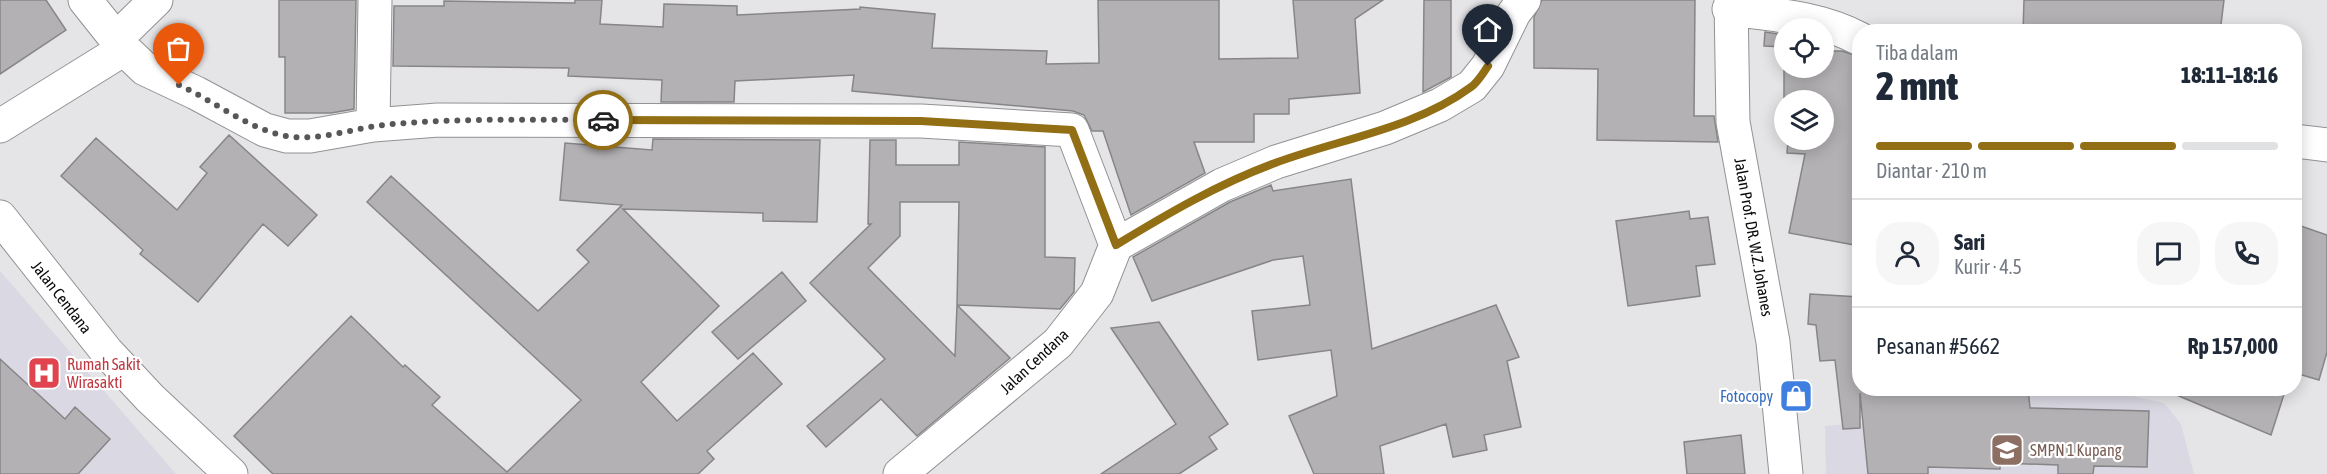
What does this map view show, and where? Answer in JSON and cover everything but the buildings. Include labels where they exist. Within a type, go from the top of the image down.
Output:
[{"type":"street","points":[[85,0],[120,44],[145,69],[265,130],[287,136],[310,136],[373,125],[438,120],[921,121],[1072,130],[1116,245],[1222,185],[1276,162],[1385,128],[1440,105],[1472,86],[1488,66],[1514,13],[1524,0]]},
{"type":"street","points":[[0,126],[120,44],[156,0]]},
{"type":"street","points":[[373,125],[375,0]]},
{"type":"street","points":[[1730,4],[1815,20],[1852,35]]},
{"type":"street","name":"Jalan Prof. DR. W.Z. Johanes","points":[[1730,4],[1733,122],[1773,342],[1786,474]]},
{"type":"street","points":[[2302,142],[2327,145]]},
{"type":"street","name":"Jalan Cendana","points":[[0,217],[107,352],[150,398],[231,474]]},
{"type":"street","name":"Jalan Cendana","points":[[900,474],[1058,343],[1097,293],[1116,245]]},
{"type":"shaded area","name":"Rumah Sakit Wirasakti","points":[[0,271],[176,474],[0,474]]},
{"type":"shaded area","name":"SMPN 1 Kupang","points":[[1884,396],[2134,396],[2164,403],[2181,424],[2194,474],[1826,474],[1825,426],[1886,421]]},
{"type":"way so far","points":[[179,85],[265,130],[287,136],[310,136],[373,125],[438,120],[603,120]]},
{"type":"place","name":"Rumah Sakit Wirasakti","points":[[44,373]]},
{"type":"place","name":"Fotocopy","points":[[1796,396]]},
{"type":"place","name":"SMPN 1 Kupang","points":[[2007,450]]},
{"type":"route","points":[[603,120],[921,121],[1072,130],[1116,245],[1167,214],[1222,185],[1276,162],[1385,128],[1440,105],[1472,86],[1488,66]]}]
